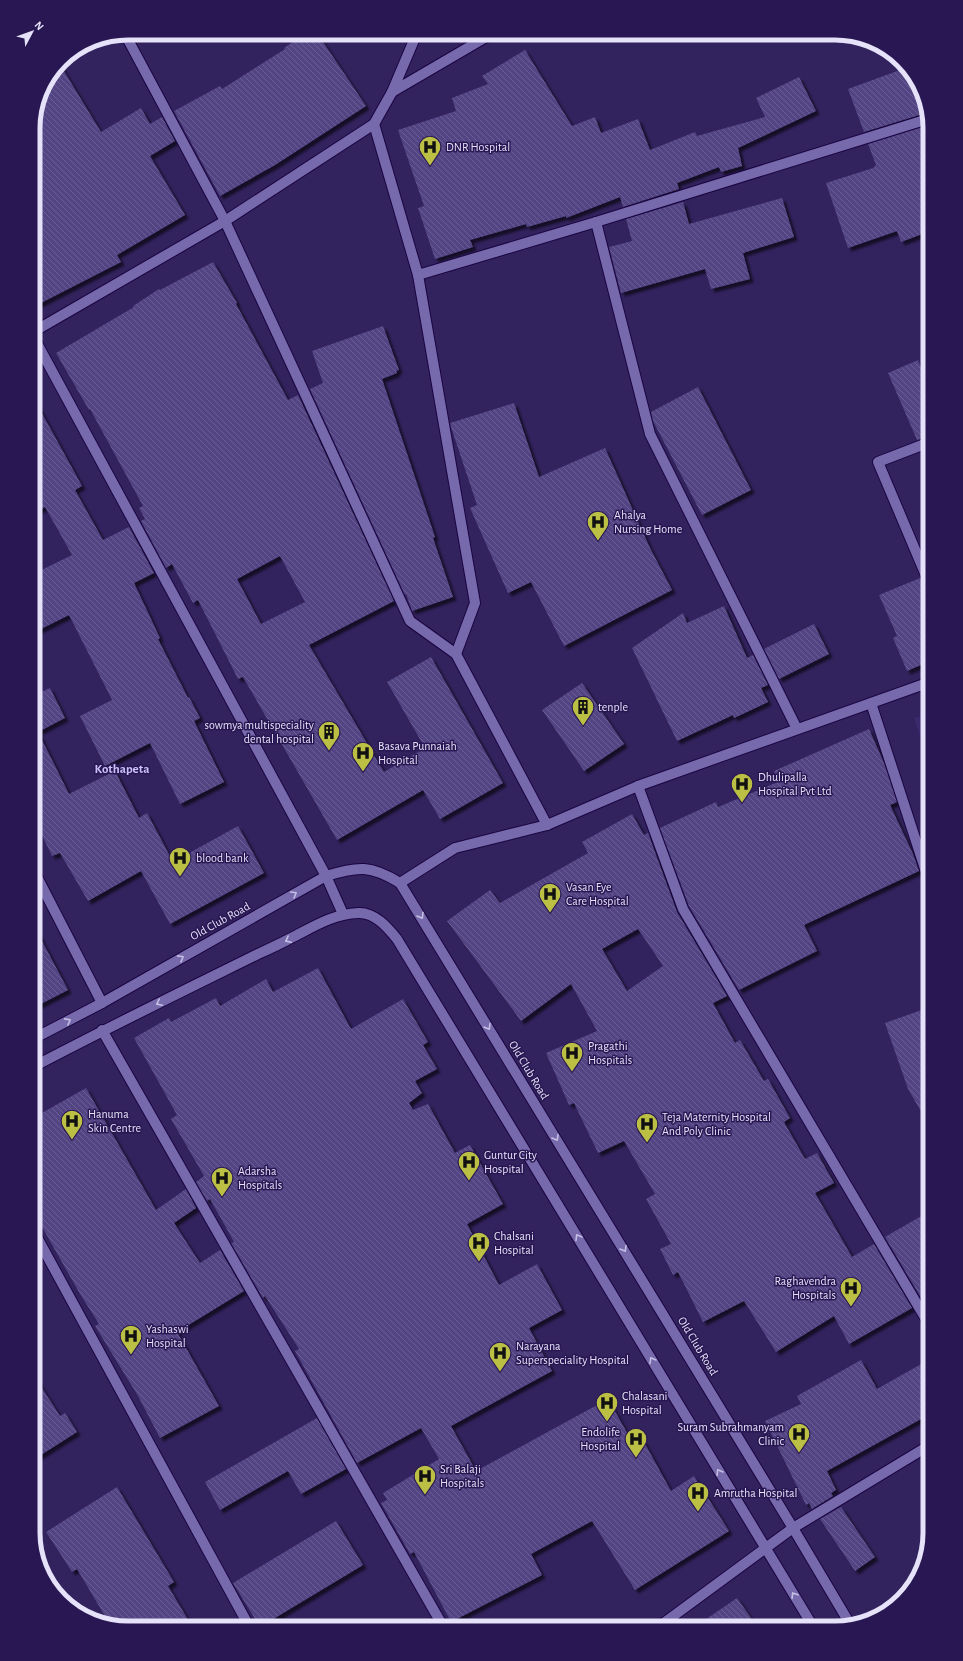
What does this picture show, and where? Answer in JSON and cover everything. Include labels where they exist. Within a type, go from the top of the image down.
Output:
[{"type":"street","points":[[127,40],[225,221],[410,621],[456,654],[547,825]]},
{"type":"street","points":[[40,328],[225,221],[374,124],[392,92],[414,40]]},
{"type":"street","points":[[392,92],[481,40]]},
{"type":"street","points":[[418,275],[596,222],[922,121]]},
{"type":"street","points":[[374,124],[418,275],[475,603],[456,654]]},
{"type":"street","points":[[596,222],[650,434],[797,729]]},
{"type":"street","points":[[40,349],[326,876],[343,914]]},
{"type":"street","points":[[923,445],[878,462],[923,568]]},
{"type":"street","points":[[400,883],[455,848],[547,825],[638,786],[923,684]]},
{"type":"street","points":[[871,703],[923,863]]},
{"type":"street","points":[[638,786],[683,909],[923,1314]]},
{"type":"street","name":"Old Club Road","points":[[40,1035],[102,1003],[326,876],[348,869],[365,868],[383,872],[400,883],[794,1528],[848,1620]]},
{"type":"street","points":[[40,883],[102,1003]]},
{"type":"street","points":[[40,1064],[102,1030],[291,938],[323,920],[343,914],[360,912],[376,918],[388,928],[397,939],[810,1621]]},
{"type":"street","points":[[102,1030],[440,1621]]},
{"type":"street","points":[[40,1243],[246,1621]]},
{"type":"street","points":[[667,1621],[766,1550],[794,1528],[923,1448]]},
{"type":"shaded area","points":[[923,716],[923,745],[914,718]]},
{"type":"building","points":[[296,40],[322,40],[366,106],[275,165],[220,196],[174,111],[220,86],[222,89],[285,49],[284,48]]},
{"type":"building","points":[[525,50],[572,126],[595,117],[601,133],[638,119],[650,150],[695,132],[697,136],[765,117],[756,98],[799,77],[816,111],[738,148],[742,166],[721,172],[719,167],[677,183],[679,189],[623,207],[620,197],[566,218],[566,216],[527,227],[526,224],[470,240],[473,247],[435,259],[418,208],[424,206],[398,130],[456,111],[452,98],[488,84],[482,76]]},
{"type":"building","points":[[63,69],[101,132],[141,108],[150,124],[162,117],[175,141],[150,156],[185,215],[117,255],[121,262],[40,303],[40,123],[43,105],[49,89]]},
{"type":"building","points":[[901,70],[914,89],[922,114],[864,132],[848,89]]},
{"type":"building","points":[[923,127],[923,234],[901,242],[897,231],[848,248],[826,183],[873,168],[876,165],[868,144]]},
{"type":"building","points":[[782,198],[794,237],[743,253],[750,279],[711,289],[705,269],[621,293],[609,247],[632,241],[626,219],[683,202],[689,224]]},
{"type":"building","points":[[213,262],[237,303],[236,304],[288,400],[298,395],[394,601],[309,645],[384,772],[425,748],[387,682],[431,657],[503,783],[440,819],[423,790],[337,840],[243,677],[238,679],[198,600],[193,603],[172,564],[166,568],[141,521],[145,519],[139,508],[143,506],[90,409],[89,410],[56,353],[134,307],[133,306],[159,289],[160,290]],"holes":[[[280,556],[305,602],[261,624],[237,579]]]},
{"type":"building","points":[[383,326],[399,370],[396,371],[397,373],[382,379],[435,537],[433,538],[453,597],[412,611],[406,594],[405,595],[310,389],[323,383],[312,351]]},
{"type":"building","points":[[918,360],[923,372],[923,438],[917,440],[888,373]]},
{"type":"building","points":[[698,387],[751,490],[702,515],[653,421],[651,412]]},
{"type":"building","points":[[514,403],[539,477],[605,448],[650,548],[672,590],[564,646],[531,582],[508,593],[470,508],[477,505],[450,423]]},
{"type":"building","points":[[40,410],[82,486],[75,490],[103,540],[129,527],[154,573],[134,583],[160,638],[158,639],[188,698],[189,697],[200,718],[194,721],[224,782],[180,804],[150,743],[105,766],[80,716],[112,700],[69,615],[40,630],[40,571],[72,555],[45,507],[40,510]]},
{"type":"building","points":[[920,578],[923,584],[923,664],[907,671],[893,638],[897,636],[879,595]]},
{"type":"building","points":[[724,606],[747,658],[753,655],[768,685],[761,688],[768,702],[734,718],[733,715],[677,741],[632,648],[683,613],[687,623]]},
{"type":"building","points":[[814,624],[829,654],[779,679],[764,649]]},
{"type":"building","name":"tenple","points":[[582,683],[624,744],[584,771],[542,710]]},
{"type":"building","points":[[50,688],[65,718],[40,731],[40,693]]},
{"type":"building","points":[[869,729],[884,763],[897,802],[890,805],[913,854],[919,871],[804,925],[817,951],[739,990],[689,906],[660,828],[716,802],[718,807],[778,782],[774,771]]},
{"type":"building","points":[[40,736],[69,794],[115,771],[139,818],[147,813],[173,862],[238,826],[264,873],[170,924],[141,871],[88,901],[60,853],[52,856],[40,831]]},
{"type":"building","points":[[632,814],[644,835],[648,833],[677,912],[727,996],[713,1003],[735,1043],[740,1040],[764,1081],[768,1079],[790,1118],[784,1122],[805,1159],[817,1153],[834,1183],[815,1193],[852,1257],[874,1244],[912,1308],[849,1344],[834,1316],[776,1352],[744,1301],[703,1322],[678,1272],[673,1275],[660,1249],[671,1244],[646,1199],[655,1194],[624,1141],[598,1153],[574,1103],[569,1105],[546,1053],[597,1031],[571,984],[521,1021],[447,921],[490,890],[500,903],[588,853],[582,842]],"holes":[[[638,929],[663,966],[627,991],[602,949]]]},
{"type":"building","points":[[40,937],[68,990],[40,1004]]},
{"type":"building","points":[[318,968],[351,1029],[403,999],[428,1042],[423,1045],[437,1069],[415,1081],[422,1093],[409,1103],[413,1110],[428,1104],[455,1153],[470,1145],[503,1204],[467,1224],[499,1285],[537,1264],[562,1310],[529,1328],[552,1371],[451,1426],[476,1471],[608,1399],[634,1445],[643,1440],[671,1491],[694,1476],[729,1531],[635,1590],[592,1521],[531,1554],[542,1575],[450,1621],[414,1552],[410,1554],[381,1503],[387,1500],[383,1493],[439,1459],[421,1428],[357,1463],[295,1351],[299,1349],[265,1296],[263,1298],[231,1243],[234,1242],[210,1199],[207,1201],[196,1182],[204,1176],[171,1119],[177,1115],[134,1038],[169,1018],[171,1022],[216,998],[220,1006],[266,979],[273,992]]},
{"type":"building","points":[[923,1009],[923,1115],[908,1089],[885,1023]]},
{"type":"building","points":[[86,1088],[156,1210],[186,1189],[196,1208],[174,1223],[200,1263],[220,1250],[244,1291],[177,1332],[219,1406],[160,1438],[138,1396],[95,1326],[99,1324],[80,1294],[40,1223],[40,1114]]},
{"type":"building","points":[[923,1215],[923,1301],[885,1237]]},
{"type":"building","points":[[861,1360],[877,1389],[923,1363],[923,1418],[827,1471],[836,1490],[831,1493],[833,1496],[812,1509],[809,1503],[806,1505],[765,1421],[801,1404],[797,1396]]},
{"type":"building","points":[[40,1385],[60,1416],[65,1413],[77,1432],[40,1456]]},
{"type":"building","points":[[317,1418],[346,1469],[301,1494],[288,1471],[220,1510],[205,1482]]},
{"type":"building","points":[[117,1487],[174,1582],[168,1586],[189,1621],[123,1621],[106,1618],[77,1569],[72,1572],[46,1532]]},
{"type":"building","points":[[841,1507],[875,1557],[855,1571],[820,1519]]},
{"type":"building","points":[[336,1521],[363,1565],[270,1621],[256,1621],[233,1583]]},
{"type":"building","points":[[737,1598],[753,1621],[703,1621]]},
{"type":"place","name":"DNR Hospital","points":[[430,166]]},
{"type":"place","name":"Ahalya Nursing Home","points":[[598,542]]},
{"type":"place","name":"tenple","points":[[583,726]]},
{"type":"place","name":"sowmya multispeciality dental hospital","points":[[329,752]]},
{"type":"place","name":"Basava Punnaiah Hospital","points":[[363,772]]},
{"type":"place","name":"Dhulipalla Hospital Pvt Ltd","points":[[742,804]]},
{"type":"place","name":"blood bank","points":[[180,878]]},
{"type":"place","name":"Vasan Eye Care Hospital","points":[[550,914]]},
{"type":"place","name":"Pragathi Hospitals","points":[[572,1072]]},
{"type":"place","name":"Hanuma Skin Centre","points":[[72,1140]]},
{"type":"place","name":"Teja Maternity Hospital And Poly Clinic","points":[[647,1144]]},
{"type":"place","name":"Guntur City Hospital","points":[[469,1182]]},
{"type":"place","name":"Adarsha Hospitals","points":[[222,1198]]},
{"type":"place","name":"Chalsani Hospital","points":[[479,1262]]},
{"type":"place","name":"Raghavendra Hospitals","points":[[851,1308]]},
{"type":"place","name":"Yashaswi Hospital","points":[[131,1356]]},
{"type":"place","name":"Narayana Superspeciality Hospital","points":[[500,1372]]},
{"type":"place","name":"Chalasani Hospital","points":[[607,1422]]},
{"type":"place","name":"Suram Subrahmanyam Clinic","points":[[799,1454]]},
{"type":"place","name":"Endolife Hospital","points":[[636,1458]]},
{"type":"place","name":"Sri Balaji Hospitals","points":[[425,1496]]},
{"type":"place","name":"Amrutha Hospital","points":[[698,1512]]},
{"type":"district","name":"Kothapeta","points":[[122,768]]}]
